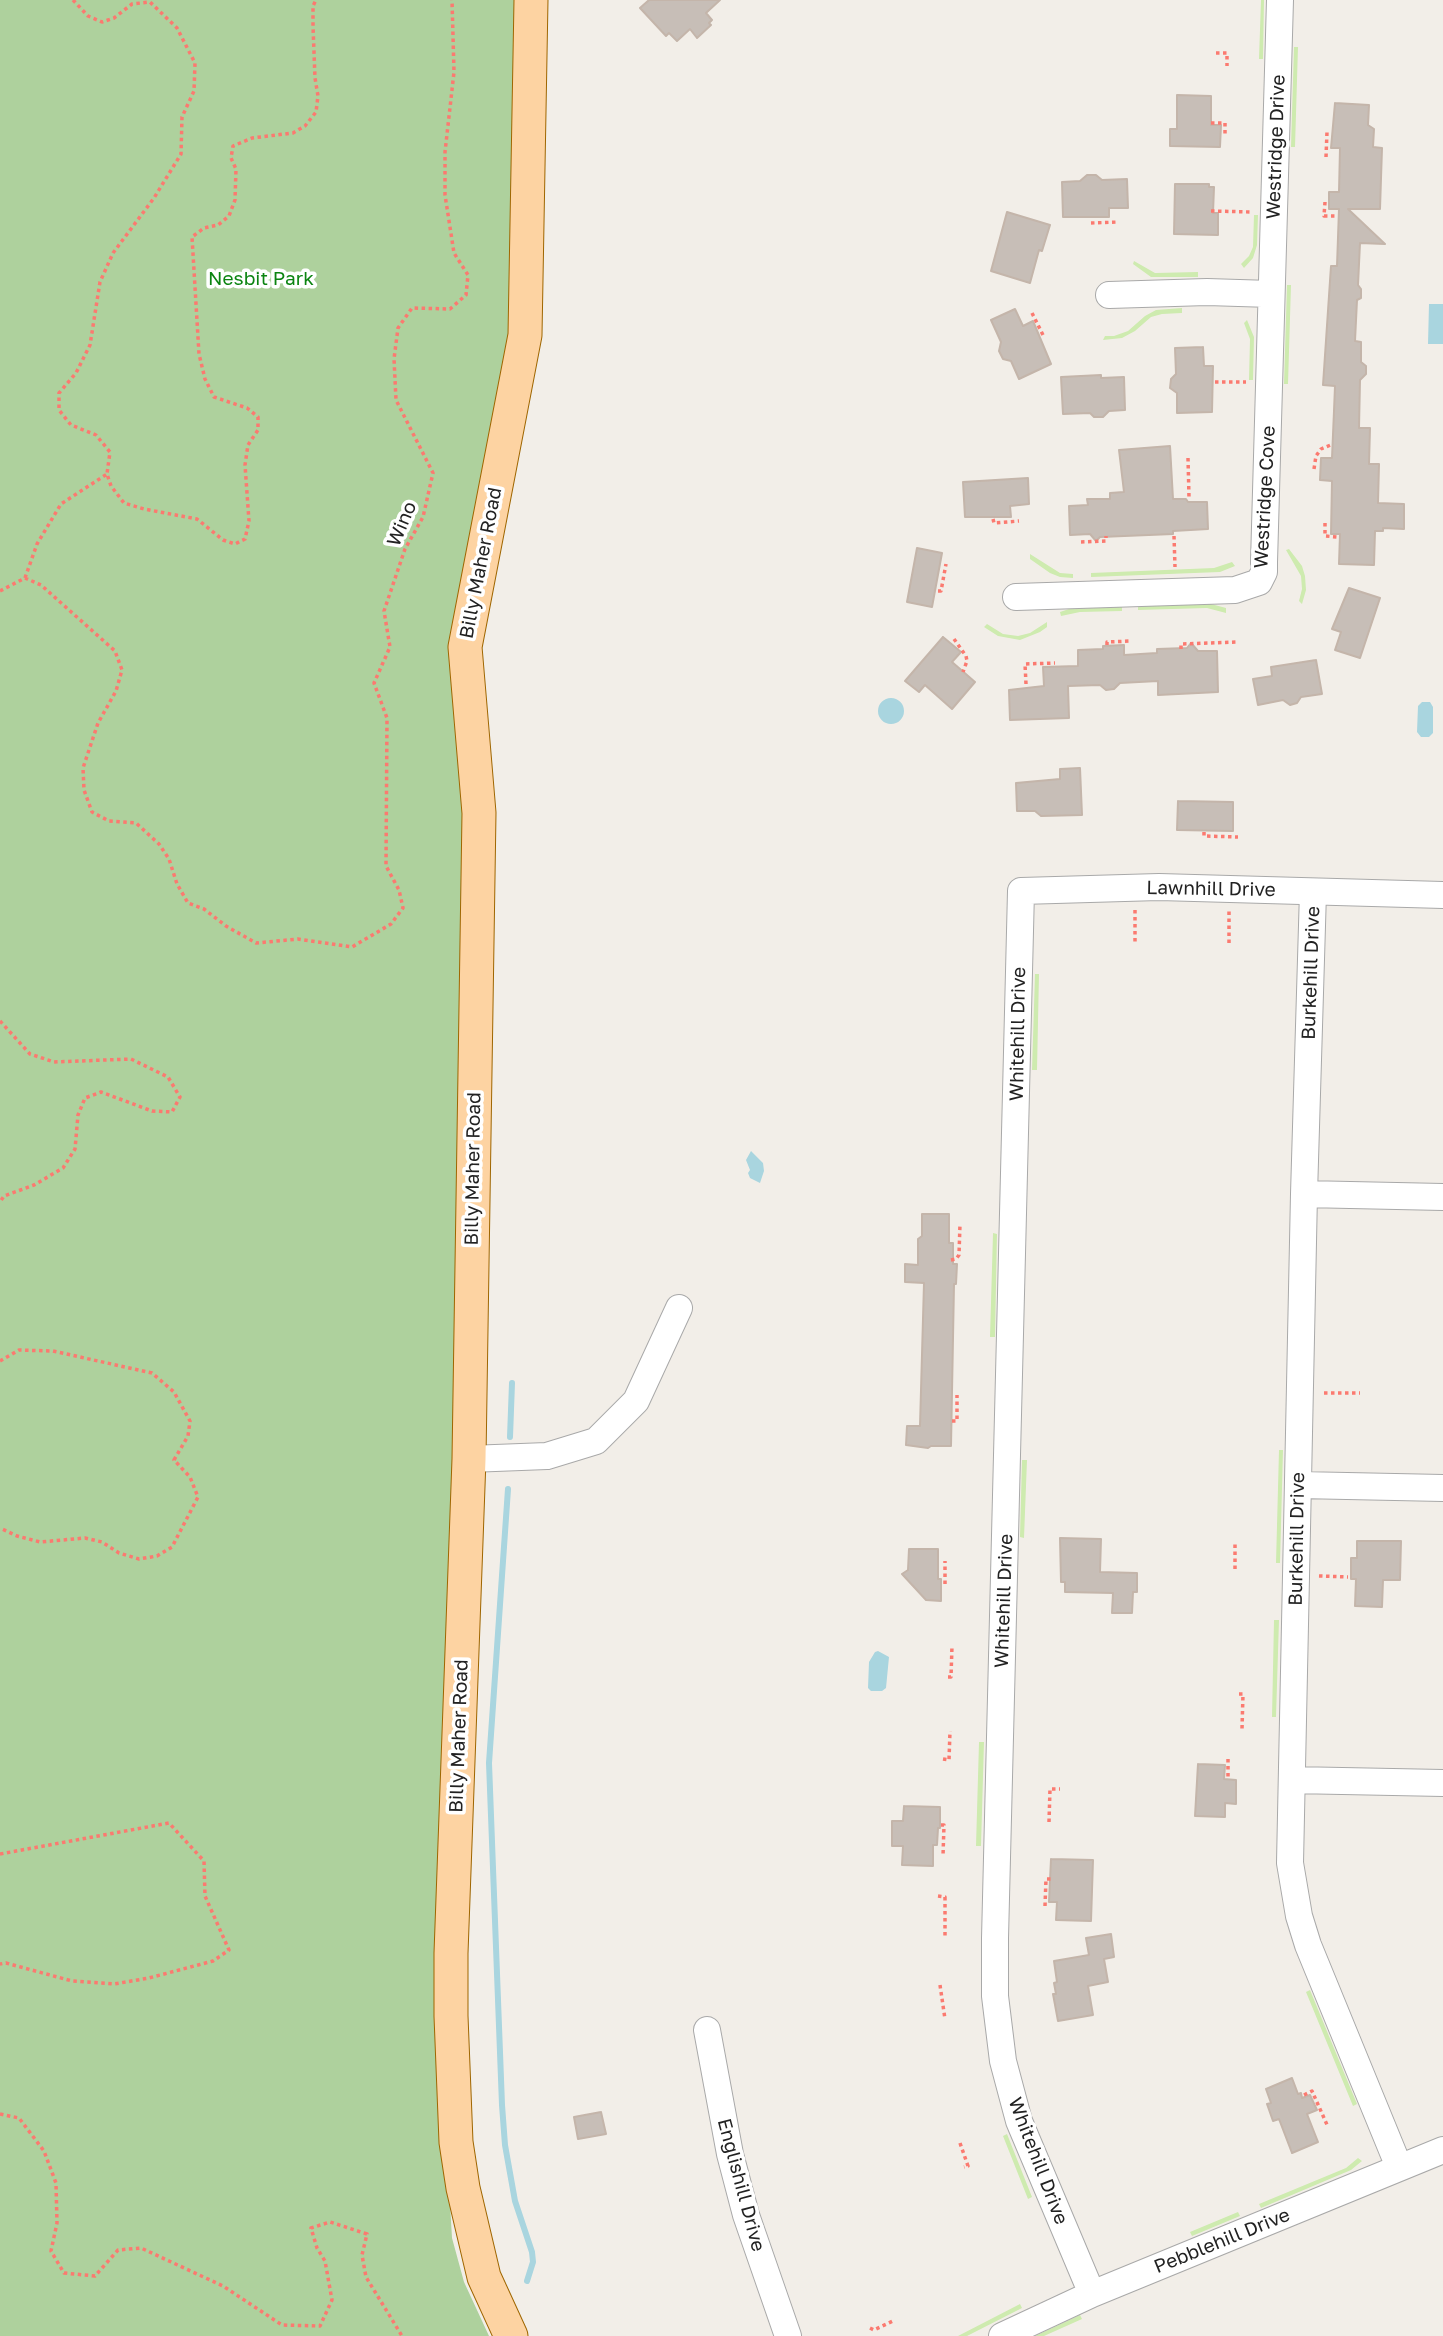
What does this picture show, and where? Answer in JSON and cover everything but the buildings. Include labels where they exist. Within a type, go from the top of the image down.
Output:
[{"type":"main road","name":"Billy Maher Road","points":[[511,2336],[484,2277],[463,2188],[456,2142],[451,1953],[469,1459],[479,813],[465,648],[525,335],[531,0]]},
{"type":"street","name":"Westridge Drive","points":[[1271,293],[1280,0]]},
{"type":"street","points":[[1108,295],[1271,293]]},
{"type":"street","name":"Westridge Cove","points":[[1016,597],[1235,590],[1259,582],[1264,572],[1271,293]]},
{"type":"street","name":"Lawnhill Drive","points":[[1021,891],[1159,887],[1443,895]]},
{"type":"street","name":"Whitehill Drive","points":[[1021,891],[995,1996],[1003,2061],[1019,2121],[1092,2294]]},
{"type":"street","name":"Burkehill Drive","points":[[1313,892],[1290,1863],[1299,1916],[1308,1945],[1399,2167]]},
{"type":"street","points":[[1304,1194],[1443,1197]]},
{"type":"street","points":[[469,1459],[547,1456],[596,1441],[636,1401],[679,1308]]},
{"type":"street","points":[[1299,1485],[1443,1488]]},
{"type":"street","points":[[1292,1780],[1443,1783]]},
{"type":"street","name":"Englishill Drive","points":[[707,2030],[730,2154],[746,2215],[788,2336]]},
{"type":"street","name":"Pebblehill Drive","points":[[1002,2336],[1092,2294],[1443,2150]]},
{"type":"path","points":[[73,0],[88,16],[102,22],[114,18],[132,4],[150,2],[177,28],[195,63],[194,90],[182,117],[181,154],[154,198],[113,253],[100,282],[90,345],[76,373],[59,393],[59,410],[71,425],[96,435],[110,452],[107,474],[111,486],[124,503],[197,519],[223,540],[235,544],[245,539],[249,521],[245,465],[248,445],[258,430],[258,417],[247,408],[214,397],[205,379],[199,354],[192,237],[204,228],[218,225],[229,216],[235,200],[236,169],[231,158],[233,146],[252,138],[293,133],[305,127],[316,112],[318,96],[313,26],[313,6],[316,0]]},
{"type":"path","name":"Wino","points":[[25,578],[41,585],[115,651],[122,670],[116,691],[99,723],[83,768],[84,790],[92,812],[109,821],[136,823],[159,844],[169,859],[177,884],[188,902],[204,909],[226,926],[256,943],[298,939],[352,947],[391,925],[403,908],[399,890],[386,866],[387,718],[374,683],[390,647],[384,611],[405,549],[423,517],[433,473],[396,400],[394,359],[398,328],[412,307],[450,309],[466,295],[468,275],[454,253],[445,195],[445,152],[454,72],[452,0]]},
{"type":"path","points":[[1216,53],[1227,53],[1227,66]]},
{"type":"path","points":[[1211,122],[1225,123],[1225,137]]},
{"type":"path","points":[[1326,157],[1329,132]]},
{"type":"path","points":[[1325,202],[1324,216],[1336,216]]},
{"type":"path","points":[[1211,211],[1251,212]]},
{"type":"path","points":[[1091,223],[1119,222]]},
{"type":"path","points":[[1032,313],[1043,334],[1041,336]]},
{"type":"path","points":[[1215,382],[1247,382]]},
{"type":"path","points":[[1314,469],[1316,456],[1321,449],[1333,444]]},
{"type":"path","points":[[1188,458],[1189,497]]},
{"type":"path","points":[[0,591],[25,578],[37,544],[61,504],[107,474]]},
{"type":"path","points":[[993,519],[994,523],[1020,521]]},
{"type":"path","points":[[1325,523],[1325,536],[1337,537]]},
{"type":"path","points":[[1081,542],[1106,541],[1106,536]]},
{"type":"path","points":[[1174,536],[1175,567]]},
{"type":"path","points":[[937,591],[941,591],[946,564]]},
{"type":"path","points":[[954,639],[966,656],[963,672]]},
{"type":"path","points":[[1107,645],[1107,642],[1132,641]]},
{"type":"path","points":[[1181,649],[1181,644],[1236,642]]},
{"type":"path","points":[[1026,684],[1025,664],[1055,663]]},
{"type":"path","points":[[1204,832],[1204,836],[1238,837]]},
{"type":"path","points":[[1135,910],[1135,943]]},
{"type":"path","points":[[1229,911],[1229,943]]},
{"type":"path","points":[[0,1021],[30,1054],[54,1062],[131,1059],[168,1077],[180,1097],[172,1112],[152,1111],[101,1092],[85,1098],[78,1115],[75,1149],[63,1168],[34,1185],[4,1196],[0,1202]]},
{"type":"path","points":[[951,1260],[959,1255],[960,1224]]},
{"type":"path","points":[[0,1361],[19,1350],[53,1351],[152,1373],[174,1392],[190,1421],[188,1436],[174,1460],[190,1477],[198,1497],[172,1548],[157,1556],[139,1559],[119,1553],[102,1542],[85,1538],[40,1542],[0,1528]]},
{"type":"path","points":[[1322,1393],[1360,1393]]},
{"type":"path","points":[[952,1421],[957,1421],[957,1395]]},
{"type":"path","points":[[1235,1543],[1235,1569]]},
{"type":"path","points":[[945,1561],[945,1584]]},
{"type":"path","points":[[1317,1576],[1349,1577]]},
{"type":"path","points":[[947,1677],[951,1677],[952,1646]]},
{"type":"path","points":[[1239,1694],[1243,1695],[1242,1729]]},
{"type":"path","points":[[943,1759],[949,1760],[950,1731]]},
{"type":"path","points":[[1228,1759],[1228,1777]]},
{"type":"path","points":[[1049,1822],[1050,1788],[1060,1789]]},
{"type":"path","points":[[0,1854],[170,1823],[204,1861],[205,1896],[229,1950],[213,1961],[114,1984],[72,1981],[6,1963],[0,1964]]},
{"type":"path","points":[[941,1825],[944,1825],[943,1856]]},
{"type":"path","points":[[1045,1906],[1046,1879],[1053,1879]]},
{"type":"path","points":[[937,1896],[945,1897],[945,1937]]},
{"type":"path","points":[[940,1985],[945,2019]]},
{"type":"path","points":[[1304,2095],[1312,2091],[1328,2127]]},
{"type":"path","points":[[0,2114],[19,2118],[44,2151],[56,2183],[57,2223],[51,2251],[64,2273],[95,2276],[118,2250],[141,2248],[223,2286],[282,2325],[320,2326],[332,2300],[325,2261],[311,2228],[330,2221],[367,2234],[362,2255],[366,2277],[402,2336]]},
{"type":"path","points":[[960,2143],[968,2166],[964,2167]]},
{"type":"path","points":[[870,2328],[874,2330],[895,2320]]},
{"type":"green space","name":"Nesbit Park","points":[[0,0],[534,0],[520,364],[467,626],[470,859],[448,2168],[452,2238],[464,2282],[489,2336],[0,2336]]},
{"type":"green space","points":[[1261,0],[1264,0],[1263,59],[1259,59]]},
{"type":"green space","points":[[1294,47],[1298,47],[1295,147],[1291,147]]},
{"type":"green space","points":[[1254,215],[1258,215],[1257,245],[1253,258],[1244,268],[1241,264],[1253,247]]},
{"type":"green space","points":[[1134,261],[1155,273],[1198,272],[1198,277],[1151,277],[1133,264]]},
{"type":"green space","points":[[1287,285],[1291,285],[1288,384],[1284,384]]},
{"type":"green space","points":[[1182,308],[1182,313],[1151,317],[1122,338],[1103,340],[1105,336],[1128,331],[1156,310]]},
{"type":"green space","points":[[1247,320],[1254,337],[1253,380],[1249,380],[1250,339],[1244,323]]},
{"type":"green space","points":[[1289,549],[1302,566],[1305,576],[1306,590],[1302,604],[1299,601],[1301,576],[1286,550]]},
{"type":"green space","points":[[1030,554],[1060,573],[1073,574],[1073,578],[1050,573],[1030,559]]},
{"type":"green space","points":[[1232,562],[1235,566],[1220,572],[1091,577],[1091,573],[1214,568]]},
{"type":"green space","points":[[1211,604],[1226,608],[1226,613],[1207,608],[1138,610],[1138,606]]},
{"type":"green space","points":[[1122,607],[1122,611],[1080,612],[1061,616],[1060,612],[1069,609]]},
{"type":"green space","points":[[1047,622],[1047,627],[1040,632],[1020,640],[998,636],[984,627],[987,624],[1003,634],[1018,636],[1030,633]]},
{"type":"green space","points":[[1035,974],[1039,974],[1037,1070],[1032,1070]]},
{"type":"green space","points":[[993,1233],[997,1234],[995,1337],[990,1337]]},
{"type":"green space","points":[[1279,1450],[1283,1450],[1280,1563],[1276,1563]]},
{"type":"green space","points":[[1022,1460],[1027,1460],[1024,1538],[1020,1537]]},
{"type":"green space","points":[[1274,1620],[1279,1620],[1276,1717],[1272,1717]]},
{"type":"green space","points":[[979,1742],[984,1742],[981,1846],[976,1846]]},
{"type":"green space","points":[[1310,1990],[1357,2104],[1353,2106],[1306,1992]]},
{"type":"green space","points":[[1007,2134],[1032,2197],[1028,2199],[1003,2136]]},
{"type":"green space","points":[[1358,2158],[1362,2161],[1351,2170],[1261,2208],[1259,2204],[1346,2168]]},
{"type":"green space","points":[[1238,2212],[1240,2216],[1192,2236],[1190,2232]]},
{"type":"green space","points":[[1020,2304],[1022,2308],[967,2336],[958,2336]]},
{"type":"green space","points":[[1080,2315],[1082,2319],[1044,2336],[1035,2336]]},
{"type":"water","points":[[1429,304],[1443,304],[1443,344],[1428,344]]},
{"type":"water","points":[[891,698],[900,702],[904,711],[900,720],[891,724],[882,720],[878,711],[882,702]]},
{"type":"water","points":[[1422,702],[1430,702],[1433,707],[1433,733],[1429,737],[1421,737],[1417,732],[1418,706]]},
{"type":"water","points":[[751,1151],[763,1163],[764,1171],[760,1183],[750,1178],[748,1173],[750,1170],[746,1160]]},
{"type":"water","points":[[878,1651],[889,1657],[886,1688],[882,1691],[871,1691],[868,1688],[869,1662]]},
{"type":"waterway","points":[[510,1437],[512,1383]]},
{"type":"waterway","points":[[508,1489],[489,1763],[502,2105],[505,2145],[515,2201],[532,2252],[533,2262],[527,2281]]}]
